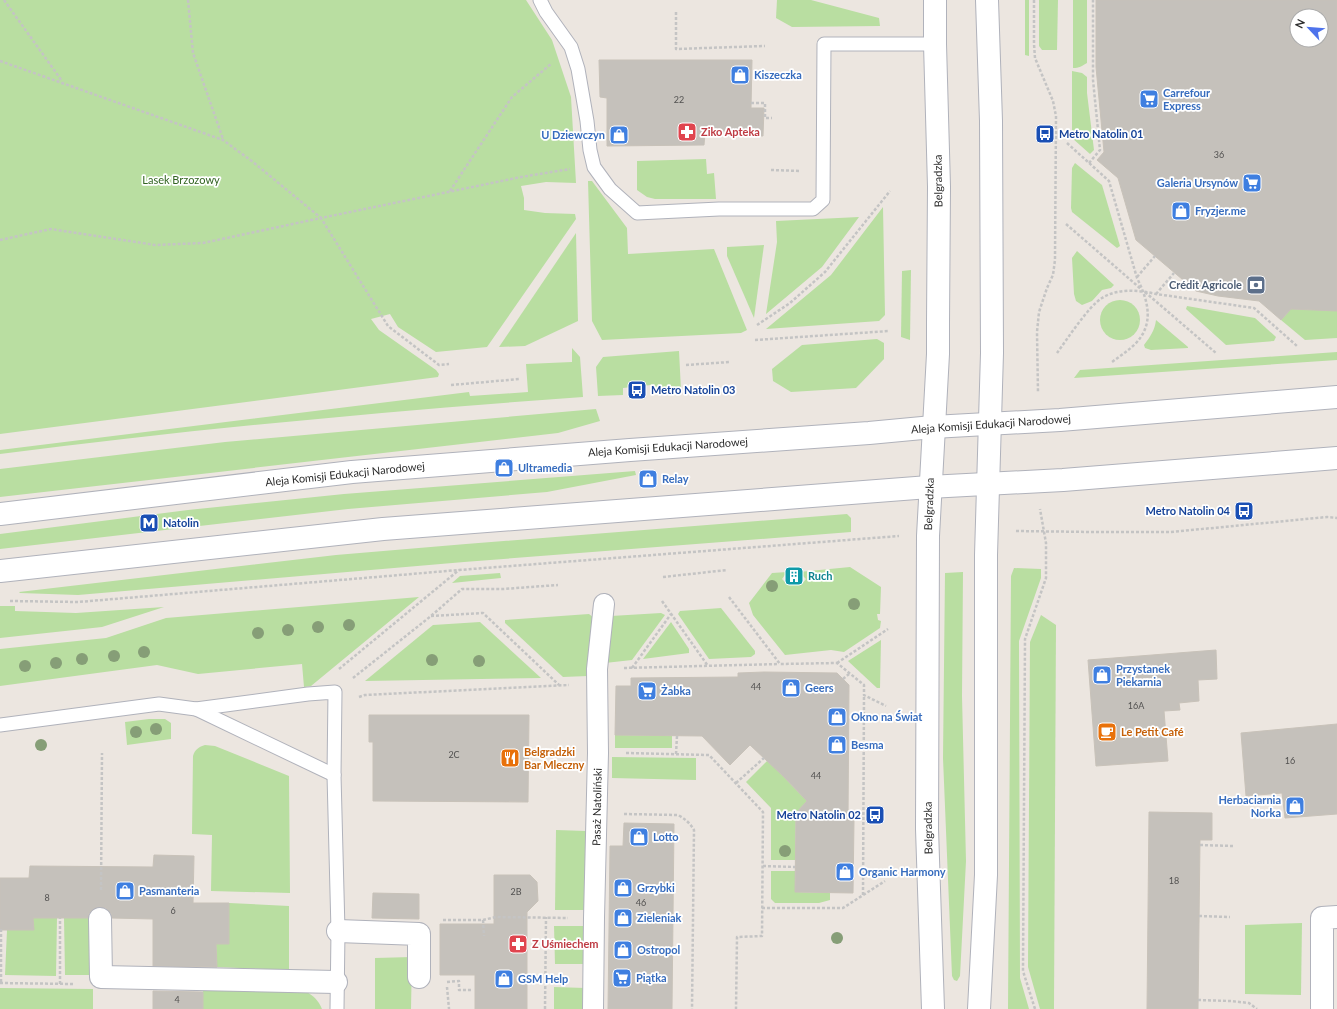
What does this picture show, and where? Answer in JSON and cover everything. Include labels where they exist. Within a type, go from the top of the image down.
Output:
[{"type":"street","name":"Belgradzka","points":[[933,1009],[927,828],[929,487],[938,346],[939,203],[935,0]]},
{"type":"street","points":[[979,1009],[986,874],[986,555],[992,353],[991,144],[987,0]]},
{"type":"street","name":"Aleja Komisji Edukacji Narodowej","points":[[0,514],[352,472],[933,427],[1067,420],[1337,397]]},
{"type":"street","points":[[0,572],[383,528],[929,487],[1063,480],[1337,458]]},
{"type":"street","name":"Pasaż Natoliński","points":[[594,1009],[598,669],[604,604]]},
{"type":"street","points":[[1322,1009],[1322,918],[1337,917]]},
{"type":"street","points":[[100,919],[100,977],[336,982]]},
{"type":"street","points":[[338,931],[419,934],[419,976]]},
{"type":"lane","points":[[540,0],[546,12],[571,47],[578,69],[587,121],[590,150],[594,167],[610,189],[637,213],[719,209],[812,209],[822,200],[824,44],[935,44]]},
{"type":"lane","points":[[0,724],[159,704],[196,709],[308,694],[335,692],[334,775],[338,931],[336,982],[337,1009]]},
{"type":"lane","points":[[196,709],[334,775]]},
{"type":"path","points":[[4,0],[62,82]]},
{"type":"path","points":[[188,0],[193,53],[223,140]]},
{"type":"path","points":[[1034,0],[1035,58],[1054,101],[1056,116],[1055,260],[1053,275],[1046,288],[1039,312],[1037,332],[1037,379]]},
{"type":"path","points":[[1089,163],[1100,150],[1093,80],[1093,0]]},
{"type":"path","points":[[676,12],[676,49],[764,46]]},
{"type":"path","points":[[450,192],[512,97],[571,47]]},
{"type":"path","points":[[0,61],[223,140],[253,162],[321,218],[388,326],[439,365],[449,364]]},
{"type":"path","points":[[751,103],[766,103],[765,118],[772,118]]},
{"type":"path","points":[[1067,143],[1109,181],[1136,278],[1143,291],[1148,316],[1145,331],[1135,344],[1112,362]]},
{"type":"path","points":[[0,240],[51,229],[155,245],[203,243],[570,169]]},
{"type":"path","points":[[757,326],[790,303],[825,272],[890,191]]},
{"type":"path","points":[[1066,224],[1216,353]]},
{"type":"path","points":[[1136,278],[1155,256]]},
{"type":"path","points":[[1156,294],[1174,273]]},
{"type":"path","points":[[1057,353],[1091,309],[1102,299],[1113,293],[1143,291],[1254,308],[1297,346]]},
{"type":"path","points":[[755,340],[889,331]]},
{"type":"path","points":[[686,365],[730,362]]},
{"type":"path","points":[[451,385],[520,379]]},
{"type":"path","points":[[1035,1009],[1023,971],[1025,640],[1046,578],[1046,543],[1043,531],[1040,502]]},
{"type":"path","points":[[1015,531],[1171,532],[1327,517],[1337,518]]},
{"type":"path","points":[[8,600],[78,602],[459,570],[901,536]]},
{"type":"path","points":[[308,694],[459,570]]},
{"type":"path","points":[[662,577],[727,570]]},
{"type":"path","points":[[335,692],[431,616],[462,589],[504,589],[558,585]]},
{"type":"path","points":[[729,597],[780,664]]},
{"type":"path","points":[[662,601],[709,667]]},
{"type":"path","points":[[365,695],[560,685],[483,613],[431,616]]},
{"type":"path","points":[[631,668],[671,614]]},
{"type":"path","points":[[598,669],[837,663],[888,629]]},
{"type":"path","points":[[837,663],[864,685],[863,895]]},
{"type":"path","points":[[843,679],[849,674]]},
{"type":"path","points":[[864,694],[886,706]]},
{"type":"path","points":[[676,754],[677,736]]},
{"type":"path","points":[[101,890],[102,753]]},
{"type":"path","points":[[598,753],[709,755],[764,812],[762,936],[737,937],[736,1009]]},
{"type":"path","points":[[736,783],[764,758]]},
{"type":"path","points":[[597,813],[678,815],[685,819],[694,830],[692,1009]]},
{"type":"path","points":[[1200,845],[1234,846]]},
{"type":"path","points":[[763,866],[795,867]]},
{"type":"path","points":[[762,908],[843,908],[885,881]]},
{"type":"path","points":[[1199,916],[1230,917]]},
{"type":"path","points":[[419,934],[428,921],[483,920],[496,917],[546,917],[545,1009]]},
{"type":"path","points":[[60,918],[60,984]]},
{"type":"path","points":[[483,920],[484,936]]},
{"type":"path","points":[[1,929],[0,983],[100,984],[100,977]]},
{"type":"path","points":[[449,1009],[447,981],[459,981],[459,990],[471,990]]},
{"type":"path","points":[[1198,1000],[1249,1003],[1257,1009]]},
{"type":"green space","name":"Lasek Brzozowy","points":[[0,0],[526,0],[552,40],[571,97],[576,183],[546,182],[521,186],[524,198],[524,210],[545,213],[575,214],[576,219],[487,347],[436,352],[398,327],[390,314],[371,319],[379,330],[436,370],[439,374],[438,377],[0,434]]},
{"type":"green space","points":[[777,0],[811,0],[879,18],[880,26],[792,27],[776,18]]},
{"type":"green space","points":[[1025,0],[1029,0],[1029,56],[1025,55]]},
{"type":"green space","points":[[1039,0],[1058,0],[1057,50],[1042,50],[1039,46]]},
{"type":"green space","points":[[1073,0],[1087,0],[1087,63],[1073,68]]},
{"type":"green space","points":[[1072,71],[1082,73],[1087,77],[1087,93],[1094,150],[1090,154],[1072,138]]},
{"type":"green space","points":[[706,159],[707,174],[714,173],[716,199],[655,199],[647,197],[637,190],[637,161]]},
{"type":"green space","points":[[1075,163],[1102,185],[1120,246],[1117,248],[1072,212],[1072,168]]},
{"type":"green space","points":[[588,181],[592,181],[627,228],[628,254],[714,249],[747,330],[741,333],[602,340],[592,321]]},
{"type":"green space","points":[[883,207],[885,315],[879,321],[766,329],[831,275]]},
{"type":"green space","points":[[859,217],[822,267],[766,314],[777,242],[776,221]]},
{"type":"green space","points":[[576,233],[578,321],[525,346],[499,347]]},
{"type":"green space","points":[[764,245],[754,318],[727,256],[727,247]]},
{"type":"green space","points":[[1077,251],[1114,285],[1111,288],[1102,290],[1092,301],[1082,305],[1076,301],[1074,294],[1072,258]]},
{"type":"green space","points":[[911,270],[910,340],[901,337],[902,271]]},
{"type":"green space","points":[[1124,300],[1131,303],[1137,309],[1140,320],[1139,328],[1131,337],[1124,340],[1116,340],[1109,337],[1101,328],[1100,316],[1103,309],[1112,301]]},
{"type":"green space","points":[[1187,306],[1255,318],[1276,337],[1274,341],[1226,345],[1186,309]]},
{"type":"green space","points":[[1291,309],[1337,310],[1337,338],[1305,340],[1281,320]]},
{"type":"green space","points":[[1156,320],[1188,348],[1151,350],[1145,348],[1144,345],[1153,330]]},
{"type":"green space","points":[[877,339],[884,343],[884,359],[856,388],[791,392],[773,381],[772,369],[802,345]]},
{"type":"green space","points":[[572,348],[580,357],[583,397],[291,421],[0,454],[0,450],[469,392],[470,396],[528,392],[526,364],[572,362]]},
{"type":"green space","points":[[679,351],[681,390],[652,392],[651,385],[623,388],[623,395],[598,396],[596,367],[603,357]]},
{"type":"green space","points":[[1337,352],[1337,360],[1074,378],[1080,370]]},
{"type":"green space","points":[[596,409],[600,421],[558,433],[0,497],[0,469],[225,442]]},
{"type":"green space","points":[[635,471],[636,475],[547,492],[348,509],[0,549],[0,534],[188,510],[344,494]]},
{"type":"green space","points":[[847,514],[851,518],[851,532],[464,562],[78,595],[19,592],[336,555]]},
{"type":"green space","points":[[850,567],[881,587],[880,614],[877,614],[878,620],[881,621],[880,628],[844,652],[831,650],[785,655],[753,615],[749,603],[772,573],[787,572],[782,579],[788,585],[802,584],[806,579],[799,572]]},
{"type":"green space","points":[[1014,568],[1041,569],[1041,578],[1019,641],[1020,978],[1029,1009],[1008,1009],[1011,576]]},
{"type":"green space","points":[[963,572],[962,696],[966,861],[960,976],[957,981],[954,980],[952,976],[943,758],[945,573]]},
{"type":"green space","points":[[500,573],[501,578],[452,583],[460,576]]},
{"type":"green space","points":[[419,597],[311,686],[304,687],[302,664],[198,674],[157,665],[0,686],[0,649],[106,638],[166,618]]},
{"type":"green space","points":[[0,606],[15,606],[15,611],[76,613],[164,607],[102,627],[0,638]]},
{"type":"green space","points":[[721,608],[755,651],[755,654],[751,657],[709,659],[678,614],[680,611]]},
{"type":"green space","points":[[661,613],[665,615],[632,660],[605,663],[611,616]]},
{"type":"green space","points":[[589,614],[594,618],[588,676],[563,677],[505,623],[505,620]]},
{"type":"green space","points":[[1041,615],[1056,625],[1054,1009],[1040,1009],[1028,967],[1030,642]]},
{"type":"green space","points":[[480,622],[541,678],[365,681],[433,625]]},
{"type":"green space","points":[[671,622],[689,649],[689,653],[643,659]]},
{"type":"green space","points":[[881,640],[880,688],[877,688],[848,661]]},
{"type":"green space","points":[[165,719],[171,723],[171,739],[127,745],[125,722]]},
{"type":"green space","points":[[615,735],[672,736],[672,748],[615,748]]},
{"type":"green space","points":[[205,745],[215,746],[289,776],[290,893],[211,891],[212,835],[192,834],[193,756],[198,749]]},
{"type":"green space","points":[[612,757],[696,758],[696,780],[612,778]]},
{"type":"green space","points":[[767,761],[807,801],[796,813],[795,860],[771,860],[771,808],[746,782]]},
{"type":"green space","points":[[556,830],[586,831],[584,910],[555,910]]},
{"type":"green space","points":[[771,871],[795,871],[795,892],[830,893],[830,900],[819,903],[775,903],[771,899]]},
{"type":"green space","points":[[229,903],[289,906],[289,970],[217,967],[216,944]]},
{"type":"green space","points":[[33,918],[57,918],[56,976],[5,975],[7,930]]},
{"type":"green space","points":[[64,918],[93,918],[93,975],[65,975]]},
{"type":"green space","points":[[1302,923],[1301,995],[1245,994],[1245,925]]},
{"type":"green space","points":[[554,926],[584,926],[584,964],[555,964]]},
{"type":"green space","points":[[412,957],[411,1009],[375,1009],[375,958]]},
{"type":"green space","points":[[554,987],[585,988],[585,1009],[554,1009]]},
{"type":"green space","points":[[0,988],[93,989],[93,1009],[0,1009]]},
{"type":"green space","points":[[203,991],[305,991],[315,998],[322,1009],[203,1009]]},
{"type":"building","points":[[1096,0],[1337,0],[1337,311],[1291,309],[1281,320],[1259,301],[1218,296],[1196,291],[1136,240],[1118,178],[1097,160],[1104,152],[1096,67]]},
{"type":"building","points":[[599,60],[752,60],[751,108],[764,108],[763,136],[705,133],[704,145],[607,146],[607,98],[600,97]]},
{"type":"building","points":[[1216,650],[1217,679],[1198,680],[1199,701],[1179,703],[1180,710],[1164,711],[1168,761],[1096,766],[1088,660]]},
{"type":"building","points":[[738,673],[837,673],[849,685],[848,820],[854,820],[853,893],[795,892],[796,813],[807,801],[750,745],[730,765],[702,736],[615,735],[616,686],[631,686],[631,678],[738,677]]},
{"type":"building","points":[[369,715],[529,715],[528,802],[373,801],[373,742],[369,742]]},
{"type":"building","points":[[1337,724],[1337,814],[1285,818],[1282,793],[1246,796],[1241,733]]},
{"type":"building","points":[[1149,812],[1212,813],[1212,840],[1200,840],[1198,1009],[1147,1009]]},
{"type":"building","points":[[624,823],[674,824],[672,1009],[608,1009],[610,846],[623,846]]},
{"type":"building","points":[[154,855],[194,856],[193,903],[229,903],[229,944],[216,944],[217,967],[153,966],[153,919],[112,918],[111,913],[106,908],[100,907],[93,909],[89,913],[88,918],[33,918],[34,930],[0,930],[0,878],[29,878],[30,866],[153,867]]},
{"type":"building","points":[[494,875],[530,875],[537,882],[538,901],[527,912],[527,1009],[475,1009],[475,975],[440,975],[440,924],[494,924]]},
{"type":"building","points":[[373,893],[419,894],[419,919],[372,918]]},
{"type":"building","points":[[153,991],[203,992],[203,1009],[153,1009]]},
{"type":"place","name":"Kiszeczka","points":[[740,75]]},
{"type":"place","name":"Carrefour Express","points":[[1149,99]]},
{"type":"place","name":"Ziko Apteka","points":[[687,132]]},
{"type":"place","name":"Metro Natolin 01","points":[[1045,134]]},
{"type":"place","name":"U Dziewczyn","points":[[619,135]]},
{"type":"place","name":"Galeria Ursynów","points":[[1252,183]]},
{"type":"place","name":"Fryzjer.me","points":[[1181,211]]},
{"type":"place","name":"Crédit Agricole","points":[[1256,285]]},
{"type":"place","name":"Metro Natolin 03","points":[[637,390]]},
{"type":"place","name":"Ultramedia","points":[[504,468]]},
{"type":"place","name":"Relay","points":[[648,479]]},
{"type":"place","name":"Metro Natolin 04","points":[[1244,511]]},
{"type":"place","name":"Natolin","points":[[149,523]]},
{"type":"place","name":"Ruch","points":[[794,576]]},
{"type":"place","name":"Przystanek Piekarnia","points":[[1102,675]]},
{"type":"place","name":"Geers","points":[[791,688]]},
{"type":"place","name":"Żabka","points":[[647,691]]},
{"type":"place","name":"Okno na Świat","points":[[837,717]]},
{"type":"place","name":"Le Petit Café","points":[[1107,732]]},
{"type":"place","name":"Besma","points":[[837,745]]},
{"type":"place","name":"Belgradzki Bar Mleczny","points":[[510,758]]},
{"type":"place","name":"Herbaciarnia Norka","points":[[1295,806]]},
{"type":"place","name":"Metro Natolin 02","points":[[875,815]]},
{"type":"place","name":"Lotto","points":[[639,837]]},
{"type":"place","name":"Organic Harmony","points":[[845,872]]},
{"type":"place","name":"Grzybki","points":[[623,888]]},
{"type":"place","name":"Pasmanteria","points":[[125,891]]},
{"type":"place","name":"Zieleniak","points":[[623,918]]},
{"type":"place","name":"Z Uśmiechem","points":[[518,944]]},
{"type":"place","name":"Ostropol","points":[[623,950]]},
{"type":"place","name":"Piątka","points":[[622,978]]},
{"type":"place","name":"GSM Help","points":[[504,979]]}]
